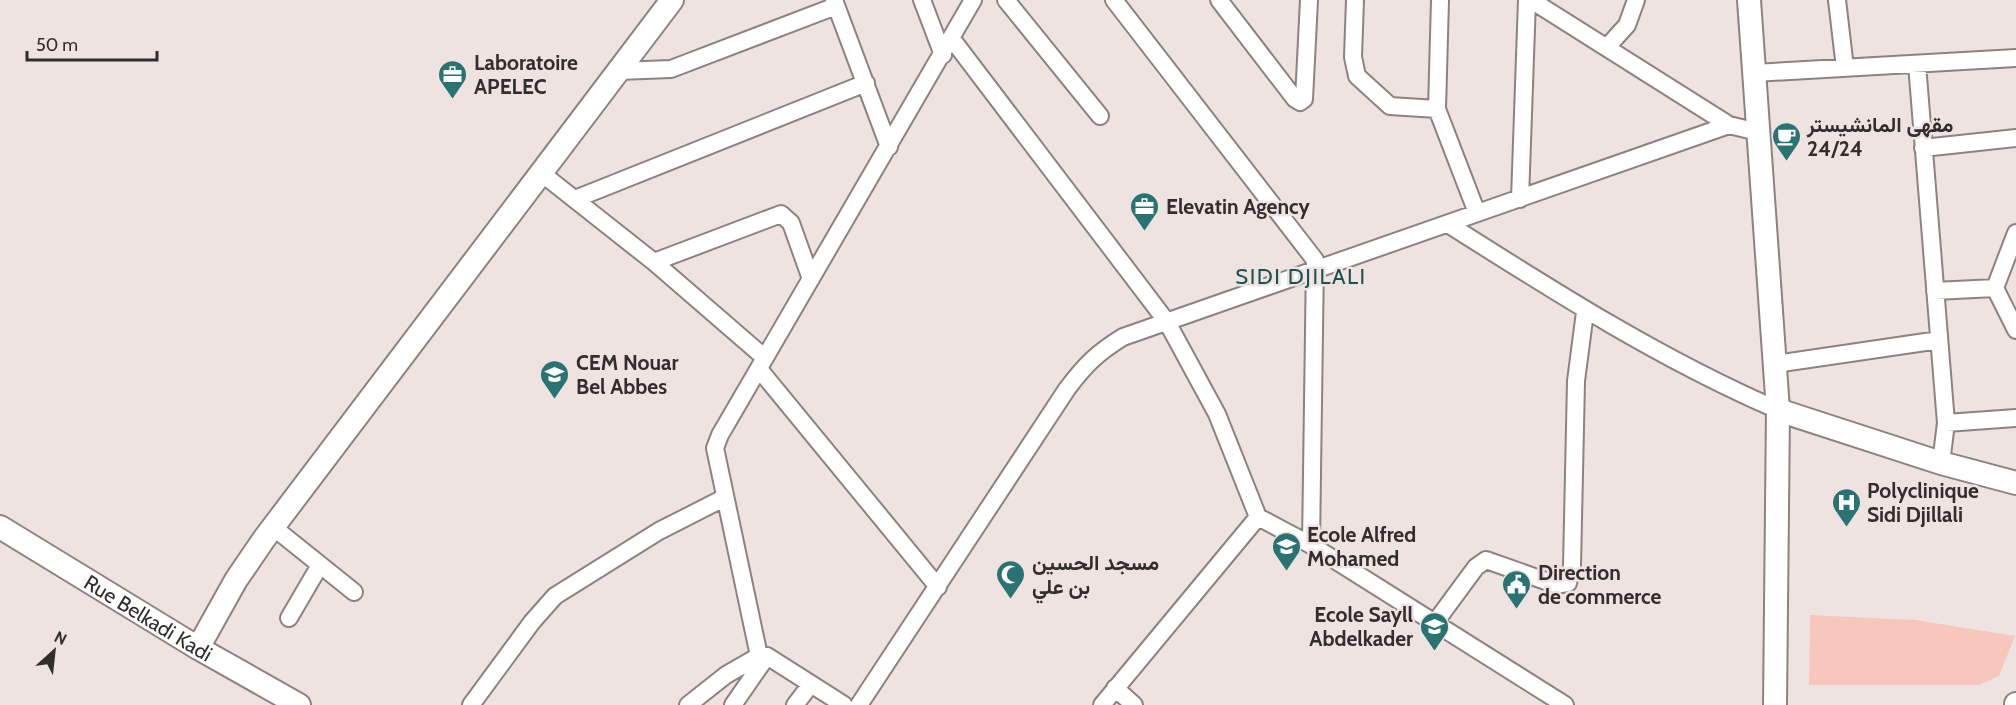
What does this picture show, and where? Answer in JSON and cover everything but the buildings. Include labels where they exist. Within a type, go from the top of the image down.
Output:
[{"type":"main road","points":[[198,648],[236,580],[273,527],[618,71],[639,60],[672,0]]},
{"type":"main road","points":[[1749,0],[1778,410],[1775,705]]},
{"type":"main road","points":[[1778,410],[1941,463],[2016,483]]},
{"type":"main road","name":"Rue Belkadi Kadi","points":[[0,527],[198,648],[299,705]]},
{"type":"street","points":[[922,0],[943,55]]},
{"type":"street","points":[[733,705],[763,656],[724,498],[715,448],[973,0]]},
{"type":"street","points":[[1006,0],[1100,116]]},
{"type":"street","points":[[1114,0],[1312,255],[1316,270],[1311,546]]},
{"type":"street","points":[[1219,0],[1295,99],[1300,102],[1304,99],[1309,0]]},
{"type":"street","points":[[1355,0],[1353,57],[1357,76],[1390,106],[1437,109]]},
{"type":"street","points":[[1440,0],[1437,109],[1477,213]]},
{"type":"street","points":[[1520,199],[1527,0]]},
{"type":"street","points":[[1531,0],[1608,46],[1729,125],[1758,132]]},
{"type":"street","points":[[1608,46],[1627,25],[1636,0]]},
{"type":"street","points":[[1837,0],[1845,68]]},
{"type":"street","points":[[639,60],[671,69],[835,3],[889,147]]},
{"type":"street","points":[[952,39],[1167,322],[1216,414],[1258,517],[1311,546],[1565,705]]},
{"type":"street","points":[[1754,73],[2016,58]]},
{"type":"street","points":[[1917,64],[1946,423],[1941,463]]},
{"type":"street","points":[[575,199],[866,83]]},
{"type":"street","points":[[859,705],[1089,360],[1123,337],[1729,125]]},
{"type":"street","points":[[1923,148],[2016,138]]},
{"type":"street","points":[[540,172],[654,262],[762,363],[938,587]]},
{"type":"street","points":[[654,262],[781,214],[791,223],[811,279]]},
{"type":"street","points":[[1448,224],[1585,312],[1748,397],[1778,410]]},
{"type":"street","points":[[2016,233],[1995,288],[2016,330]]},
{"type":"street","points":[[1935,291],[1995,288]]},
{"type":"street","points":[[1434,624],[1476,567],[1486,560],[1557,585],[1568,583],[1572,566],[1576,381],[1585,312]]},
{"type":"street","points":[[1775,364],[1939,340]]},
{"type":"street","points":[[1946,423],[2016,418]]},
{"type":"street","points":[[471,705],[532,622],[555,596],[659,531],[724,498]]},
{"type":"street","points":[[1102,705],[1258,517]]},
{"type":"street","points":[[273,527],[354,592]]},
{"type":"street","points":[[289,618],[320,565]]},
{"type":"street","points":[[763,656],[844,705]]},
{"type":"street","points":[[688,705],[726,675],[763,656]]},
{"type":"street","points":[[795,705],[811,684]]},
{"type":"street","points":[[1115,688],[1134,705]]},
{"type":"shaded area","points":[[1810,615],[1915,620],[2015,636],[1999,676],[1979,685],[1809,685]]},
{"type":"place","name":"Laboratoire APELEC","points":[[453,100]]},
{"type":"place","name":"مقهى المانشيستر 24/24","points":[[1786,162]]},
{"type":"place","name":"Elevatin Agency","points":[[1145,232]]},
{"type":"place","name":"CEM Nouar Bel Abbes","points":[[555,400]]},
{"type":"place","name":"Polyclinique Sidi Djillali","points":[[1846,528]]},
{"type":"place","name":"Ecole Alfred Mohamed","points":[[1286,572]]},
{"type":"place","name":"مسجد الحسين بن علي","points":[[1011,600]]},
{"type":"place","name":"Direction de commerce","points":[[1517,610]]},
{"type":"place","name":"Ecole Sayll Abdelkader","points":[[1434,652]]},
{"type":"district","name":"SIDI DJILALI","points":[[1301,276]]}]
